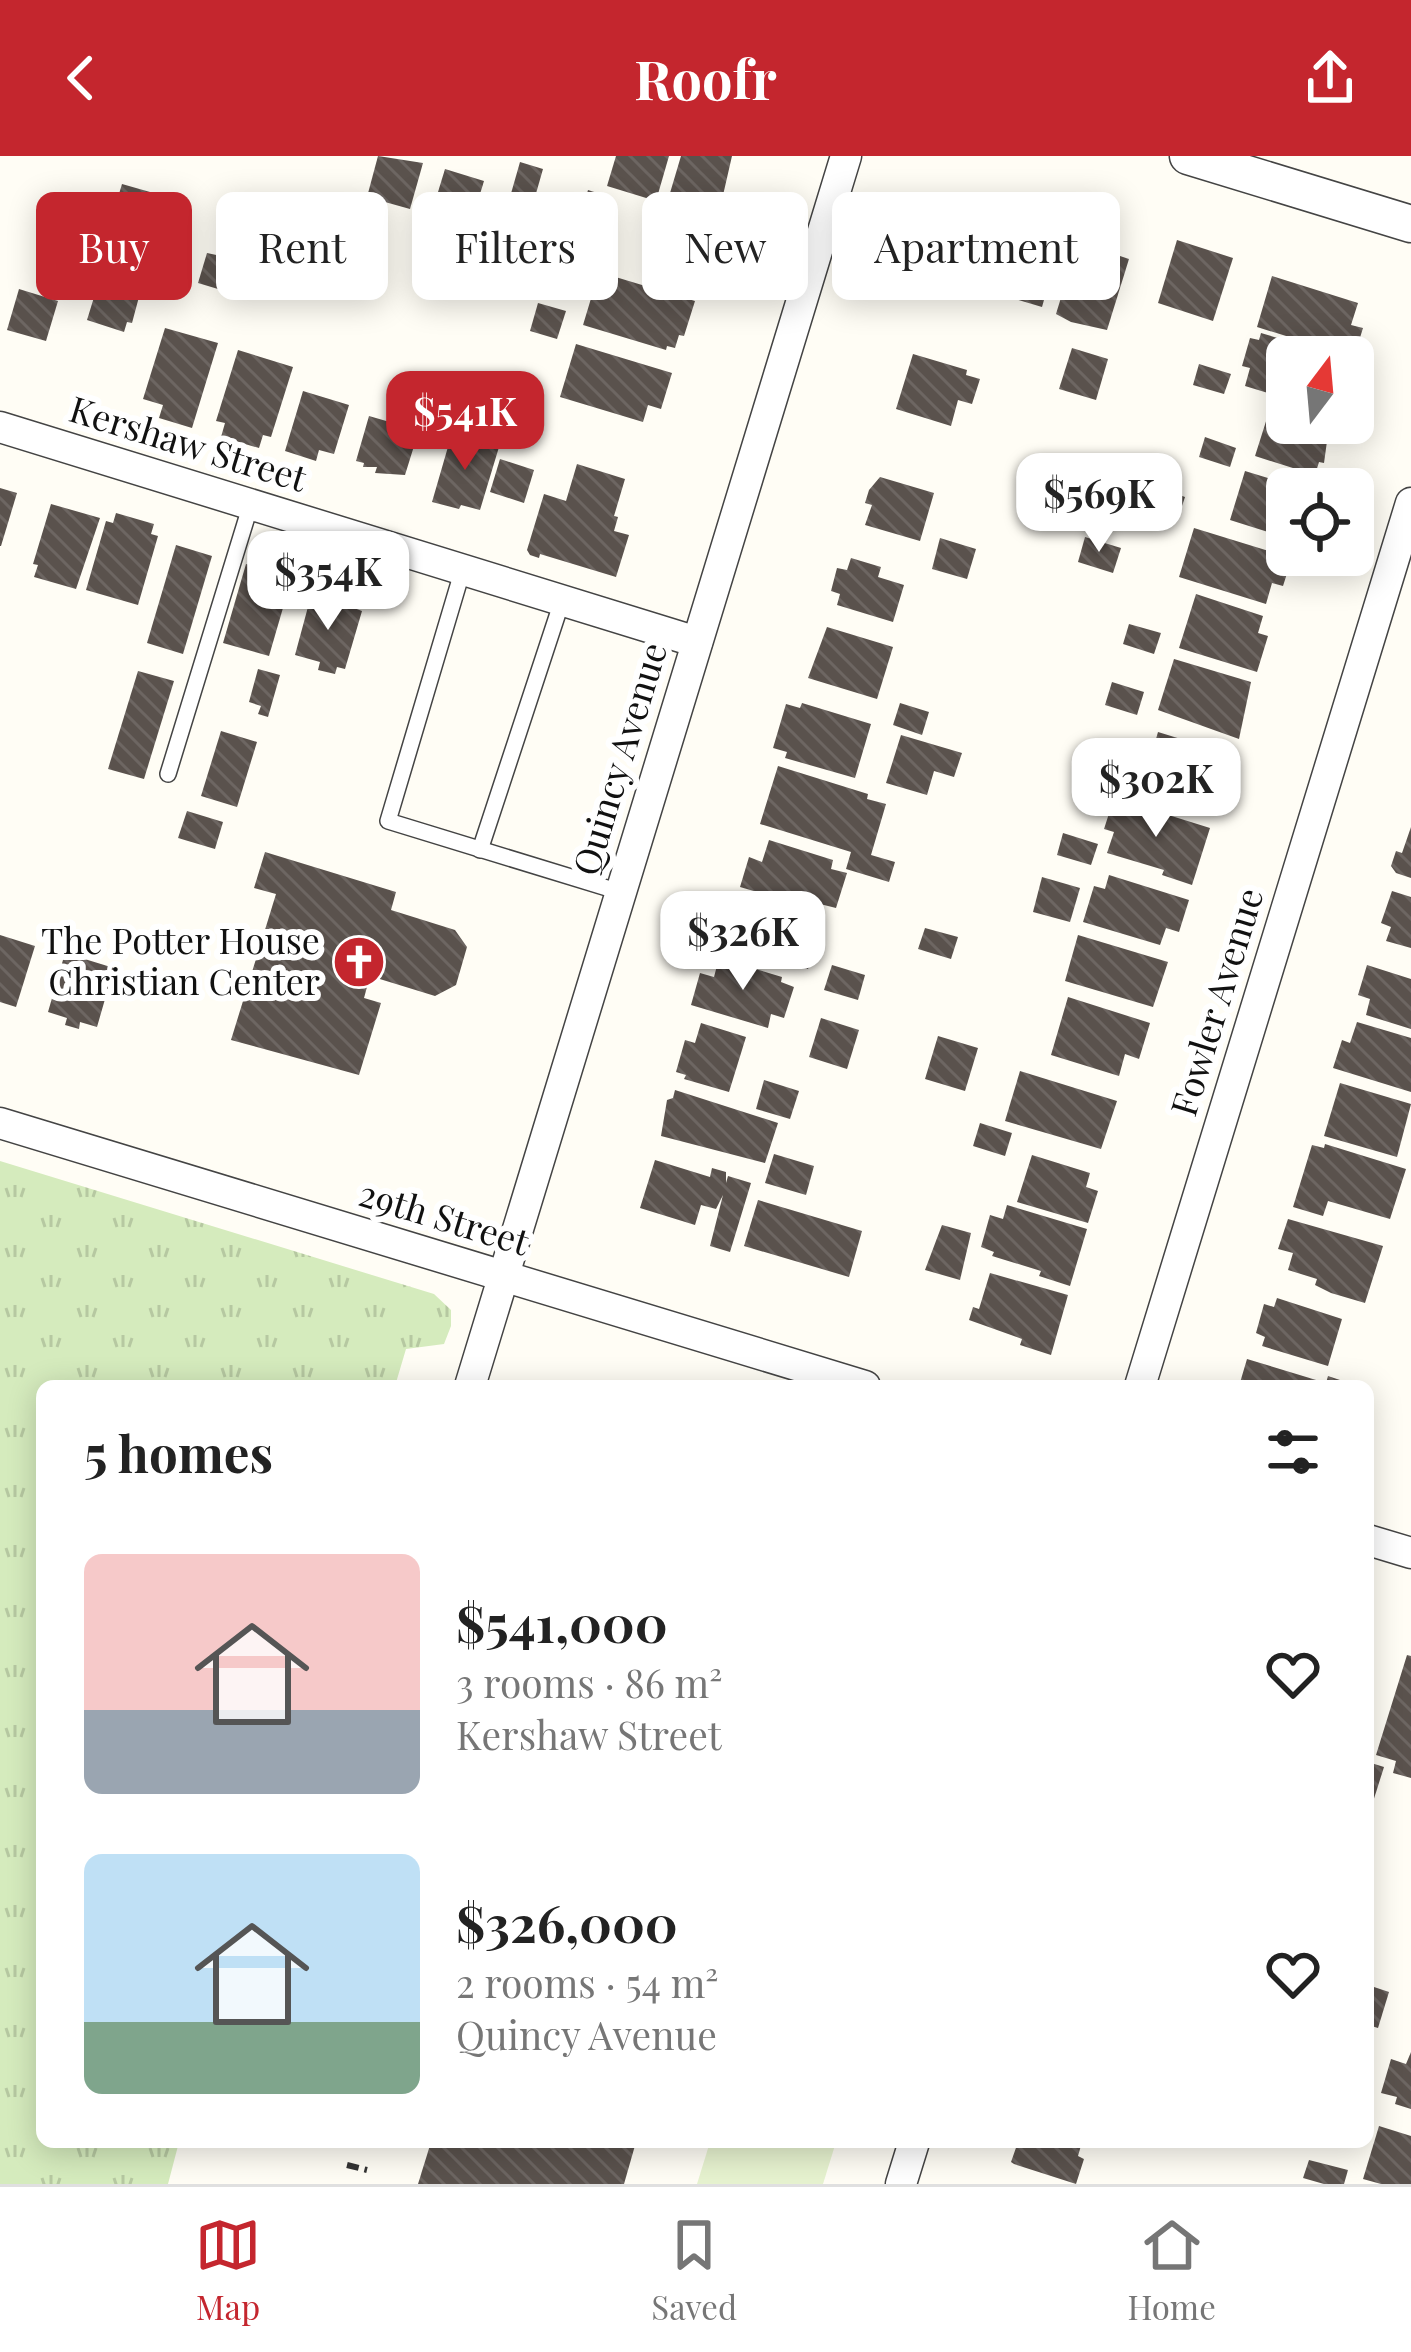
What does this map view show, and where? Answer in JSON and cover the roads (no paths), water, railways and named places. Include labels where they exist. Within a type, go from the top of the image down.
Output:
[{"type":"street","name":"Quincy Avenue","points":[[472,1380],[846,156]]},
{"type":"street","points":[[1188,156],[1411,224]]},
{"type":"street","name":"Kershaw Street","points":[[0,427],[697,642]]},
{"type":"street","name":"Fowler Avenue","points":[[1142,1380],[1411,503]]},
{"type":"street","name":"29th Street","points":[[0,1123],[846,1380]]},
{"type":"street","points":[[1374,1542],[1411,1553]]},
{"type":"street","points":[[901,2184],[912,2148]]},
{"type":"lane","points":[[168,774],[251,505]]},
{"type":"lane","points":[[464,569],[388,821],[620,892]]},
{"type":"lane","points":[[480,850],[562,601]]},
{"type":"place","name":"The Potter House Christian Center","points":[[359,962]]}]
